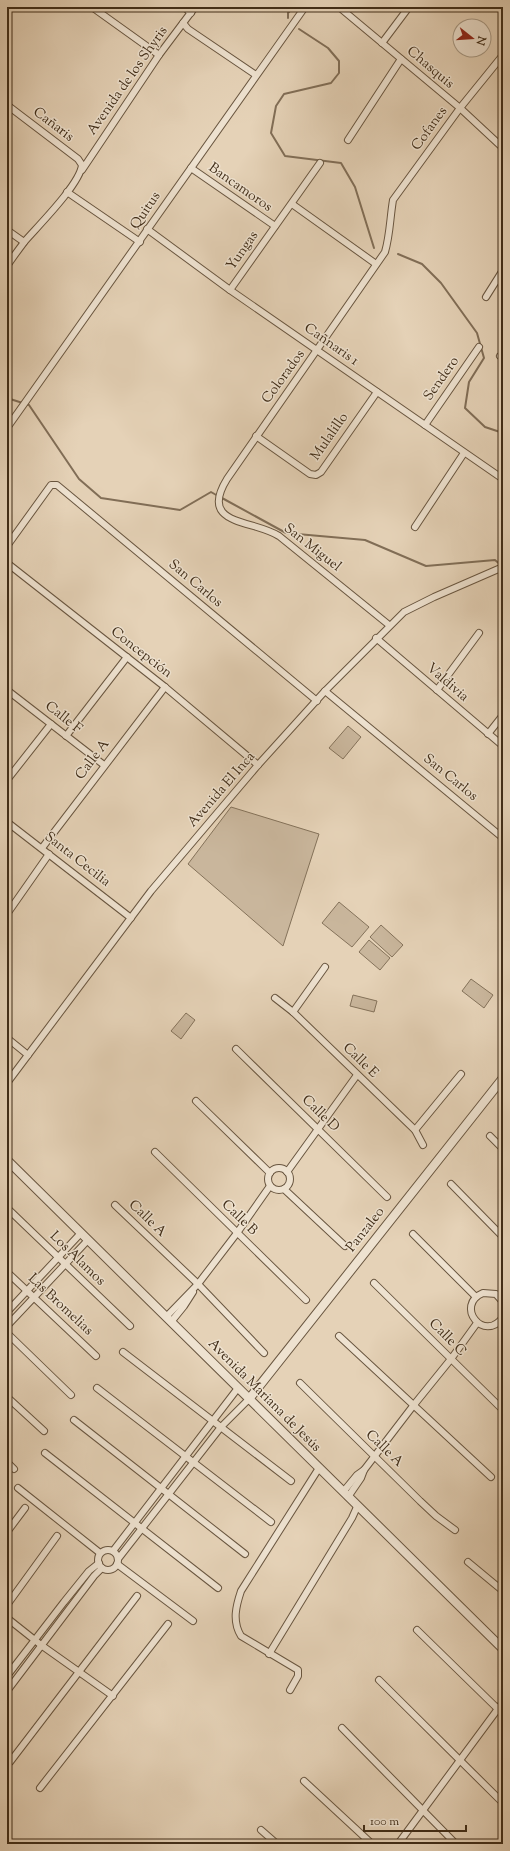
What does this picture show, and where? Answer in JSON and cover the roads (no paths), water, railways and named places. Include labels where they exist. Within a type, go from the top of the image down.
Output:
[{"type":"street","points":[[92,7],[159,55]]},
{"type":"street","points":[[184,7],[191,13]]},
{"type":"street","name":"Avenida de los Shyris","points":[[7,266],[24,242],[67,192],[82,167],[159,55],[184,24],[195,7]]},
{"type":"street","name":"Quitus","points":[[7,428],[305,7]]},
{"type":"street","name":"Chasquis","points":[[339,7],[460,108],[503,148]]},
{"type":"street","points":[[382,43],[409,7]]},
{"type":"street","points":[[184,24],[188,29],[256,75]]},
{"type":"street","name":"Cofanes","points":[[393,200],[460,108],[503,55]]},
{"type":"street","points":[[348,140],[401,59]]},
{"type":"street","name":"Cañaris","points":[[7,105],[78,159],[82,167]]},
{"type":"street","name":"Yungas","points":[[230,290],[320,163]]},
{"type":"street","name":"Bancamoros","points":[[191,168],[275,226]]},
{"type":"street","points":[[67,192],[140,242]]},
{"type":"street","name":"Colorados","points":[[227,479],[256,436],[318,351],[385,252],[389,240],[393,200]]},
{"type":"street","points":[[292,204],[376,264]]},
{"type":"street","name":"Cañnaris 1","points":[[148,229],[230,290],[503,479]]},
{"type":"street","points":[[7,230],[24,242]]},
{"type":"street","points":[[486,296],[503,270]]},
{"type":"street","points":[[497,279],[503,284]]},
{"type":"street","name":"Sendero","points":[[425,425],[479,347]]},
{"type":"street","name":"Mulalillo","points":[[256,436],[310,474],[316,476],[321,472],[377,392]]},
{"type":"street","points":[[415,527],[464,453]]},
{"type":"street","name":"San Miguel","points":[[227,479],[220,491],[218,499],[220,510],[227,518],[266,528],[279,536],[390,625]]},
{"type":"street","name":"San Carlos","points":[[7,546],[51,485],[57,484],[317,701]]},
{"type":"street","name":"Concepción","points":[[7,563],[165,687],[258,765]]},
{"type":"street","name":"Avenida El Inca","points":[[7,1083],[151,891],[258,765],[325,691],[376,638],[410,608],[501,568]]},
{"type":"street","points":[[437,690],[479,633]]},
{"type":"street","name":"Valdivia","points":[[376,638],[503,746]]},
{"type":"street","points":[[66,736],[127,657]]},
{"type":"street","name":"Calle A","points":[[42,848],[165,687]]},
{"type":"street","name":"Calle F","points":[[7,690],[104,765]]},
{"type":"street","name":"San Carlos","points":[[325,691],[503,838]]},
{"type":"street","points":[[488,734],[503,715]]},
{"type":"street","points":[[7,780],[51,724]]},
{"type":"street","name":"Santa Cecilia","points":[[7,822],[131,918]]},
{"type":"street","points":[[7,914],[49,854]]},
{"type":"street","points":[[293,1012],[325,966]]},
{"type":"street","name":"Calle E","points":[[275,998],[293,1012],[415,1130],[423,1145]]},
{"type":"street","points":[[7,1038],[28,1055]]},
{"type":"street","name":"Calle D","points":[[236,1049],[387,1197]]},
{"type":"street","points":[[415,1130],[461,1074]]},
{"type":"street","points":[[287,1172],[278,1168],[270,1173],[268,1179],[270,1186],[277,1190],[284,1189],[289,1182],[287,1172],[357,1075]]},
{"type":"street","name":"Panzaleo","points":[[249,1399],[503,1078]]},
{"type":"street","points":[[196,1101],[270,1173]]},
{"type":"street","points":[[490,1136],[503,1150]]},
{"type":"street","name":"Calle B","points":[[155,1152],[306,1300]]},
{"type":"street","name":"Avenida Mariana de Jesús","points":[[7,1160],[503,1649]]},
{"type":"street","points":[[451,1184],[503,1237]]},
{"type":"street","points":[[169,1320],[184,1306],[198,1284],[237,1233],[270,1186]]},
{"type":"street","points":[[284,1189],[345,1246]]},
{"type":"street","name":"Calle A","points":[[115,1205],[198,1284],[264,1353]]},
{"type":"street","name":"Los Alamos","points":[[7,1208],[130,1326]]},
{"type":"street","points":[[7,1312],[80,1233]]},
{"type":"street","points":[[413,1234],[476,1297]]},
{"type":"street","points":[[7,1326],[88,1240]]},
{"type":"street","name":"Las Bromelias","points":[[7,1272],[96,1356]]},
{"type":"street","name":"Calle C","points":[[374,1283],[503,1410]]},
{"type":"street","points":[[498,1296],[503,1290]]},
{"type":"street","points":[[502,1321],[491,1326],[477,1323],[471,1310],[476,1297],[488,1292],[498,1296],[503,1302]]},
{"type":"street","points":[[345,1494],[361,1478],[364,1470],[451,1359],[477,1323]]},
{"type":"street","points":[[7,1333],[71,1395]]},
{"type":"street","points":[[338,1336],[491,1477]]},
{"type":"street","points":[[123,1352],[291,1481]]},
{"type":"street","name":"Calle A","points":[[300,1383],[436,1516],[455,1530]]},
{"type":"street","points":[[97,1388],[271,1522]]},
{"type":"street","points":[[113,1551],[238,1388]]},
{"type":"street","points":[[7,1397],[44,1431]]},
{"type":"street","points":[[7,1676],[90,1571],[100,1566],[110,1569],[117,1561],[221,1427],[249,1399]]},
{"type":"street","points":[[74,1420],[245,1554]]},
{"type":"street","points":[[45,1453],[218,1588]]},
{"type":"street","points":[[7,1462],[14,1469]]},
{"type":"street","points":[[290,1690],[298,1676],[298,1670],[241,1636],[237,1629],[236,1604],[241,1591],[319,1468]]},
{"type":"street","points":[[18,1488],[100,1553]]},
{"type":"street","points":[[270,1654],[358,1507]]},
{"type":"street","points":[[7,1532],[25,1508]]},
{"type":"street","points":[[7,1605],[57,1536]]},
{"type":"street","points":[[7,1690],[94,1576],[100,1566],[98,1558],[100,1553],[106,1550],[113,1551]]},
{"type":"street","points":[[113,1551],[117,1561],[193,1622]]},
{"type":"street","points":[[468,1562],[503,1590]]},
{"type":"street","points":[[10,1762],[137,1596]]},
{"type":"street","points":[[64,1602],[70,1608]]},
{"type":"street","points":[[7,1618],[34,1640],[113,1696]]},
{"type":"street","points":[[40,1788],[168,1624]]},
{"type":"street","points":[[416,1630],[503,1714]]},
{"type":"street","points":[[379,1680],[503,1803]]},
{"type":"street","points":[[398,1844],[424,1811],[503,1702]]},
{"type":"street","points":[[342,1728],[456,1844]]},
{"type":"street","points":[[304,1781],[372,1844]]},
{"type":"street","points":[[261,1830],[277,1844]]},
{"type":"waterway","points":[[288,18],[288,13],[293,7]]},
{"type":"waterway","points":[[299,29],[328,48],[339,61],[339,73],[331,83],[284,94],[276,106],[271,133],[285,156],[341,163],[355,187],[374,248]]},
{"type":"waterway","points":[[398,254],[422,264],[441,283],[477,333],[484,358],[469,382],[465,408],[485,427],[503,433]]},
{"type":"waterway","points":[[7,398],[29,405],[79,479],[101,498],[180,510],[211,492],[218,496]]},
{"type":"waterway","points":[[222,498],[286,533],[365,540],[426,566],[495,560],[502,566]]}]
